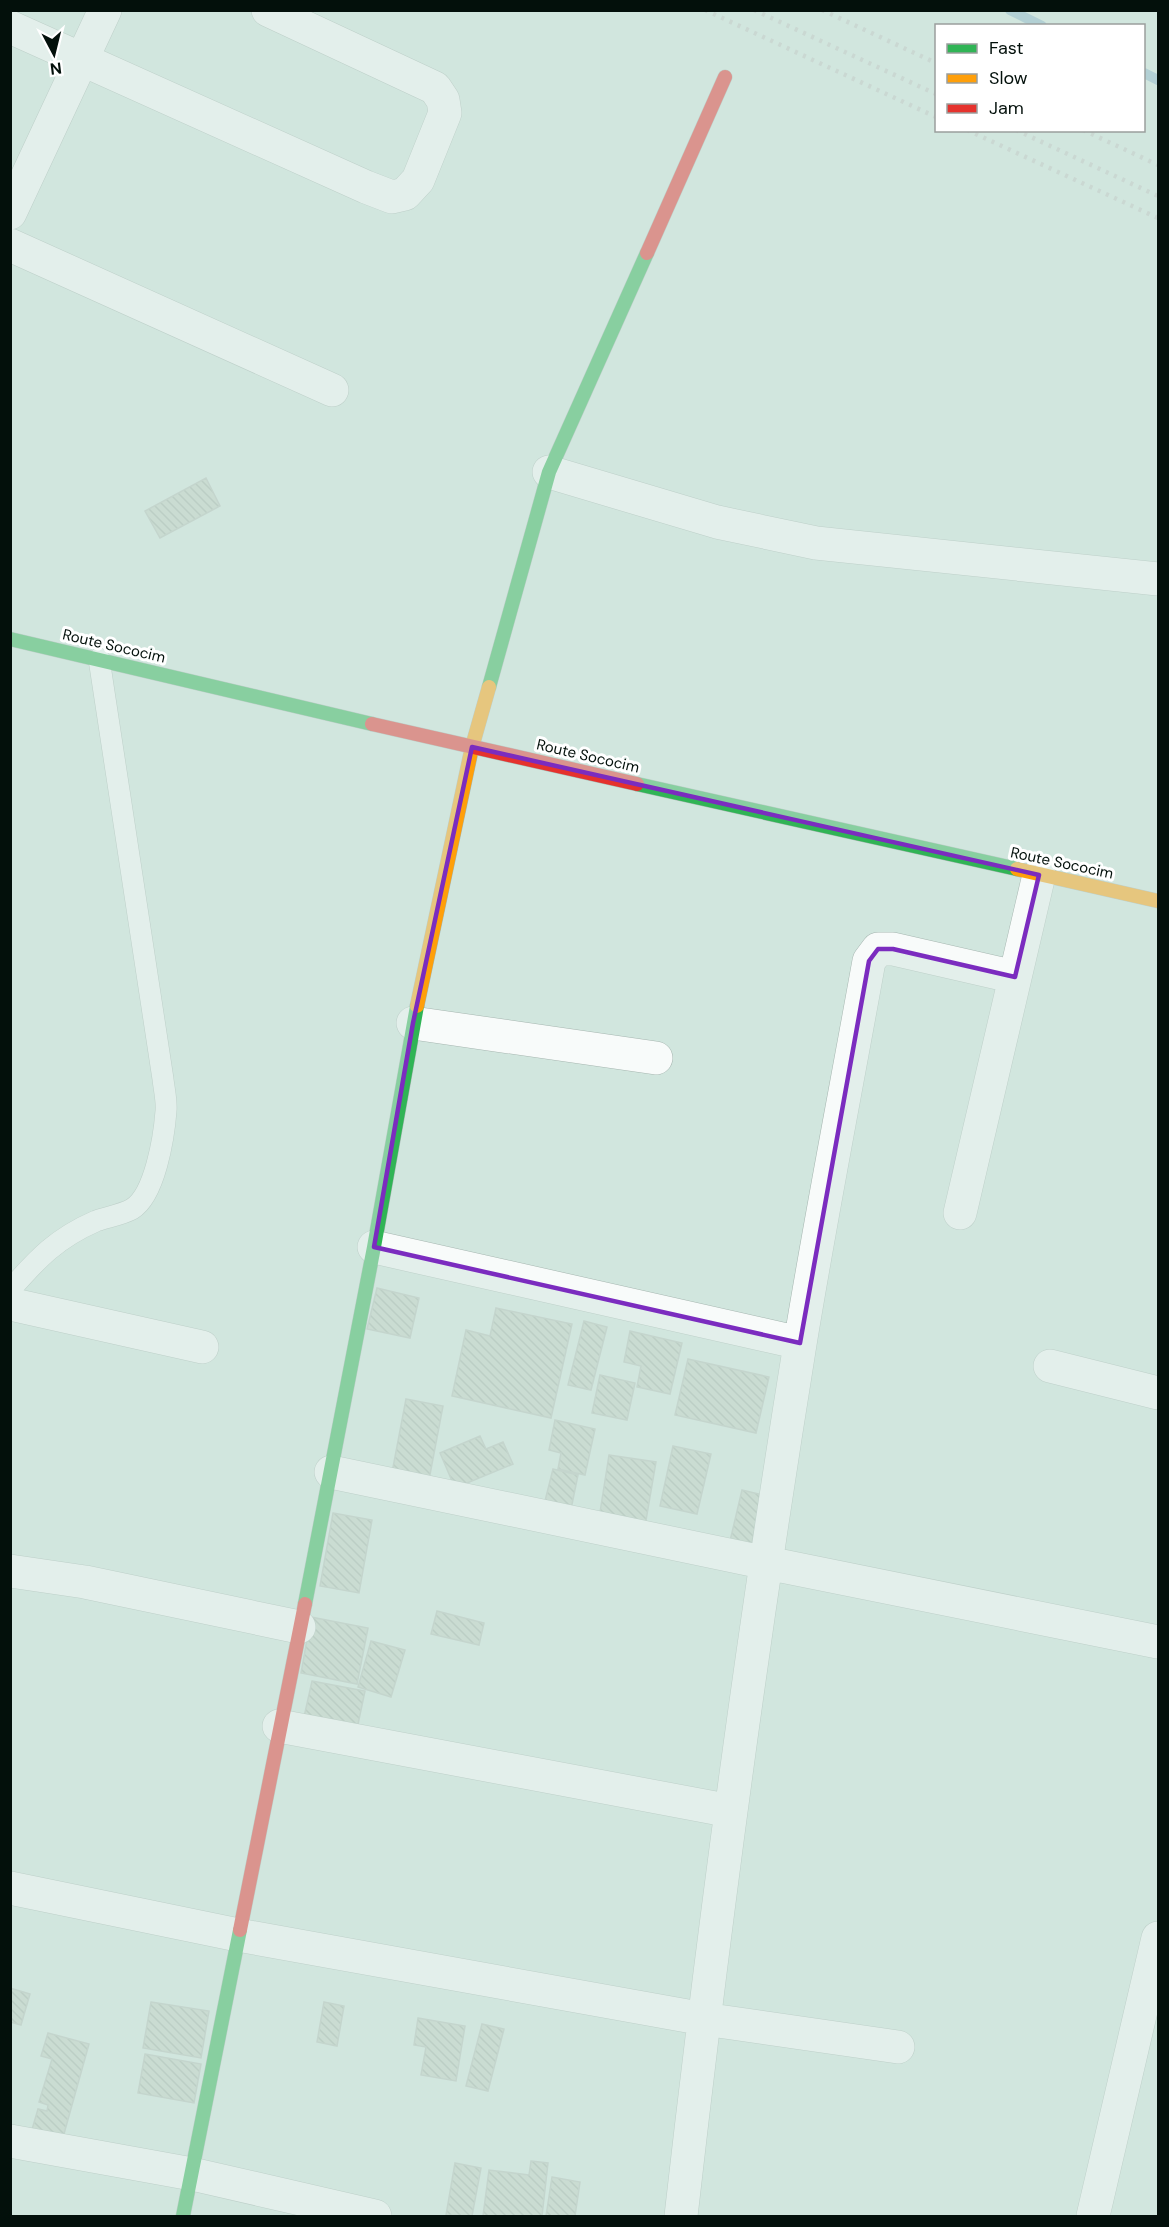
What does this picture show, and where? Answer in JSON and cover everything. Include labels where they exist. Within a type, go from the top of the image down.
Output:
[{"type":"street","points":[[10,213],[105,10]]},
{"type":"street","points":[[10,27],[366,187],[392,197],[405,194],[417,180],[445,113],[443,100],[435,88],[268,10]]},
{"type":"street","points":[[183,2217],[331,1472],[374,1247],[413,1023],[472,747],[549,472],[725,77]]},
{"type":"street","points":[[10,245],[332,390]]},
{"type":"street","points":[[549,472],[717,522],[816,543],[1158,579]]},
{"type":"street","name":"Route Sococim","points":[[10,639],[472,747],[1158,901]]},
{"type":"street","points":[[960,1213],[1039,875]]},
{"type":"street","points":[[681,2217],[731,1811],[767,1563],[800,1343],[869,961],[878,949],[893,949],[1015,977]]},
{"type":"street","points":[[413,1023],[656,1058]]},
{"type":"street","points":[[374,1247],[800,1343]]},
{"type":"street","points":[[10,1304],[202,1347]]},
{"type":"street","points":[[1050,1366],[1158,1393]]},
{"type":"street","points":[[331,1472],[1158,1642]]},
{"type":"street","points":[[10,1571],[85,1582],[299,1627]]},
{"type":"street","points":[[279,1726],[731,1811]]},
{"type":"street","points":[[10,1888],[238,1935],[704,2019],[898,2047]]},
{"type":"street","points":[[1093,2217],[1158,1938]]},
{"type":"street","points":[[10,2140],[192,2174],[375,2217]]},
{"type":"lane","points":[[10,1290],[36,1260],[61,1239],[97,1221],[132,1209],[147,1192],[161,1149],[166,1109],[164,1089],[99,658]]},
{"type":"highlighted area","points":[[472,747],[1039,875],[1015,977],[893,949],[878,949],[869,961],[800,1343],[374,1247],[413,1023]]},
{"type":"building","points":[[206,478],[220,506],[160,538],[145,511]]},
{"type":"building","points":[[377,1288],[419,1298],[410,1338],[367,1329]]},
{"type":"building","points":[[496,1308],[572,1324],[551,1418],[452,1396],[466,1330],[490,1336]]},
{"type":"building","points":[[584,1321],[607,1327],[591,1390],[568,1385]]},
{"type":"building","points":[[630,1331],[682,1343],[670,1394],[637,1387],[641,1366],[624,1362]]},
{"type":"building","points":[[688,1359],[769,1377],[756,1433],[675,1415]]},
{"type":"building","points":[[600,1375],[635,1383],[627,1420],[592,1413]]},
{"type":"building","points":[[406,1399],[443,1406],[428,1485],[391,1478]]},
{"type":"building","points":[[555,1420],[595,1429],[585,1475],[558,1469],[561,1453],[549,1450]]},
{"type":"building","points":[[480,1436],[486,1449],[503,1442],[513,1464],[455,1488],[440,1453]]},
{"type":"building","points":[[673,1446],[711,1454],[697,1514],[660,1506]]},
{"type":"building","points":[[609,1455],[656,1462],[644,1532],[598,1525]]},
{"type":"building","points":[[553,1469],[578,1475],[569,1519],[542,1513]]},
{"type":"building","points":[[742,1490],[763,1495],[751,1546],[730,1541]]},
{"type":"building","points":[[333,1513],[372,1520],[359,1593],[320,1586]]},
{"type":"building","points":[[437,1611],[484,1623],[479,1645],[431,1634]]},
{"type":"building","points":[[311,1617],[368,1628],[357,1684],[301,1673]]},
{"type":"building","points":[[371,1641],[405,1650],[391,1697],[358,1687]]},
{"type":"building","points":[[312,1681],[365,1691],[357,1729],[304,1717]]},
{"type":"building","points":[[10,1988],[30,1994],[21,2025],[10,2022]]},
{"type":"building","points":[[151,2002],[209,2011],[201,2058],[143,2048]]},
{"type":"building","points":[[324,2002],[344,2006],[337,2046],[317,2042]]},
{"type":"building","points":[[418,2018],[465,2026],[456,2081],[421,2075],[426,2047],[414,2045]]},
{"type":"building","points":[[482,2024],[504,2029],[488,2091],[466,2086]]},
{"type":"building","points":[[48,2033],[89,2044],[62,2141],[31,2133],[38,2109],[47,2111],[48,2105],[39,2102],[52,2059],[41,2056]]},
{"type":"building","points":[[145,2054],[201,2064],[194,2103],[138,2093]]},
{"type":"building","points":[[531,2161],[548,2163],[542,2216],[483,2216],[489,2170],[529,2175]]},
{"type":"building","points":[[455,2163],[481,2168],[472,2216],[446,2215]]},
{"type":"building","points":[[552,2177],[580,2182],[575,2216],[546,2216]]},
{"type":"waterway","points":[[1010,10],[1038,24]]},
{"type":"waterway","points":[[1145,74],[1158,80]]},
{"type":"railway","points":[[705,10],[935,117]]},
{"type":"railway","points":[[754,10],[935,94]]},
{"type":"railway","points":[[822,10],[935,63]]},
{"type":"railway","points":[[971,132],[1158,218]]},
{"type":"railway","points":[[1020,132],[1158,196]]},
{"type":"railway","points":[[1087,132],[1158,165]]},
{"type":"traffic: fast","points":[[489,687],[549,472],[647,253]]},
{"type":"traffic: fast","points":[[10,639],[372,724]]},
{"type":"traffic: fast","points":[[637,784],[1017,869]]},
{"type":"traffic: fast","points":[[305,1604],[374,1247],[417,1006]]},
{"type":"traffic: fast","points":[[183,2216],[240,1930]]},
{"type":"traffic: slow","points":[[417,1006],[472,747],[489,687]]},
{"type":"traffic: slow","points":[[1017,869],[1158,901]]},
{"type":"traffic: jam","points":[[647,253],[725,77]]},
{"type":"traffic: jam","points":[[372,724],[637,784]]},
{"type":"traffic: jam","points":[[240,1930],[305,1604]]}]
